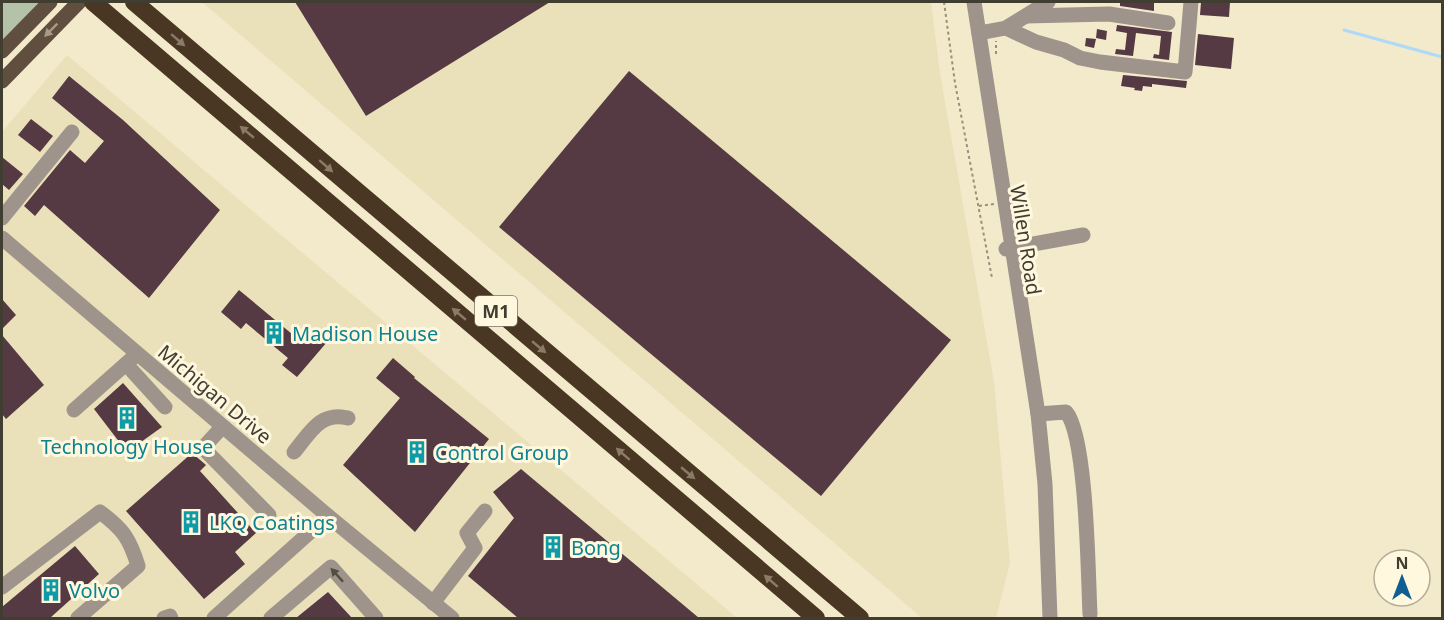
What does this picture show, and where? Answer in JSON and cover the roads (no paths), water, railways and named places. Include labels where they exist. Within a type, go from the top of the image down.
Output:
[{"type":"highway","name":"M1","points":[[93,2],[816,618]]},
{"type":"highway","name":"M1","points":[[134,2],[860,618]]},
{"type":"main road","points":[[4,49],[50,2]]},
{"type":"main road","points":[[2,81],[79,2]]},
{"type":"street","name":"Willen Road","points":[[967,2],[1038,414],[1045,484],[1050,618]]},
{"type":"street","name":"Willen Road","points":[[974,2],[1032,417],[1045,484]]},
{"type":"street","points":[[979,33],[1006,28],[1048,2]]},
{"type":"street","points":[[1006,28],[1080,58],[1185,72],[1191,2]]},
{"type":"street","points":[[1026,16],[1109,14],[1168,23]]},
{"type":"street","points":[[2,218],[72,132]]},
{"type":"street","points":[[1010,248],[1083,235]]},
{"type":"street","name":"Michigan Drive","points":[[2,238],[76,303],[131,359],[222,427],[452,618]]},
{"type":"street","points":[[74,410],[131,359],[165,406]]},
{"type":"street","points":[[1038,414],[1066,412],[1071,418],[1078,440],[1084,494],[1090,614]]},
{"type":"street","points":[[276,472],[299,451],[315,426],[327,417],[337,415],[348,418]]},
{"type":"street","points":[[222,427],[203,448],[268,515]]},
{"type":"street","points":[[433,603],[475,548],[467,533],[486,511]]},
{"type":"street","points":[[2,587],[100,512],[113,521],[131,543],[138,566],[78,618]]},
{"type":"street","points":[[214,618],[328,516]]},
{"type":"street","points":[[271,618],[331,567],[376,618]]},
{"type":"street","points":[[164,618],[170,616],[171,618]]},
{"type":"waterway","points":[[1344,30],[1442,57]]},
{"type":"place","name":"Madison House","points":[[274,333]]},
{"type":"place","name":"Technology House","points":[[127,418]]},
{"type":"place","name":"Control Group","points":[[417,452]]},
{"type":"place","name":"LKQ Coatings","points":[[191,522]]},
{"type":"place","name":"Bong","points":[[553,547]]},
{"type":"place","name":"Volvo","points":[[51,590]]}]
